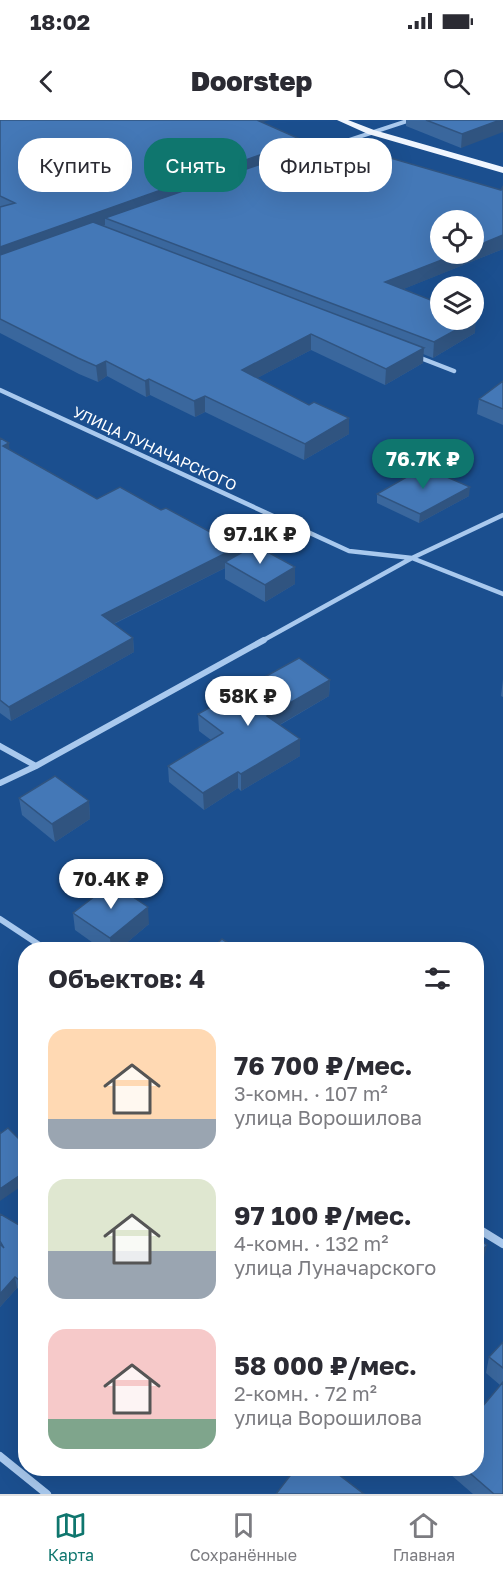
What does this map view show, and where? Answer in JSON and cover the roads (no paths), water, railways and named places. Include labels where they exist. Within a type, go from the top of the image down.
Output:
[{"type":"main road","points":[[341,120],[371,132],[503,170]]},
{"type":"street","points":[[354,138],[410,120]]},
{"type":"street","points":[[409,354],[454,371]]},
{"type":"street","name":"УЛИЦА ЛУНАЧАРСКОГО","points":[[0,390],[349,551],[412,558],[503,594]]},
{"type":"street","points":[[0,783],[36,766],[412,558],[503,515]]},
{"type":"street","points":[[0,746],[36,766]]},
{"type":"street","points":[[0,919],[35,942]]},
{"type":"street","points":[[484,1232],[503,1244]]},
{"type":"street","points":[[0,1456],[18,1471]]},
{"type":"street","points":[[24,1476],[46,1494]]}]
